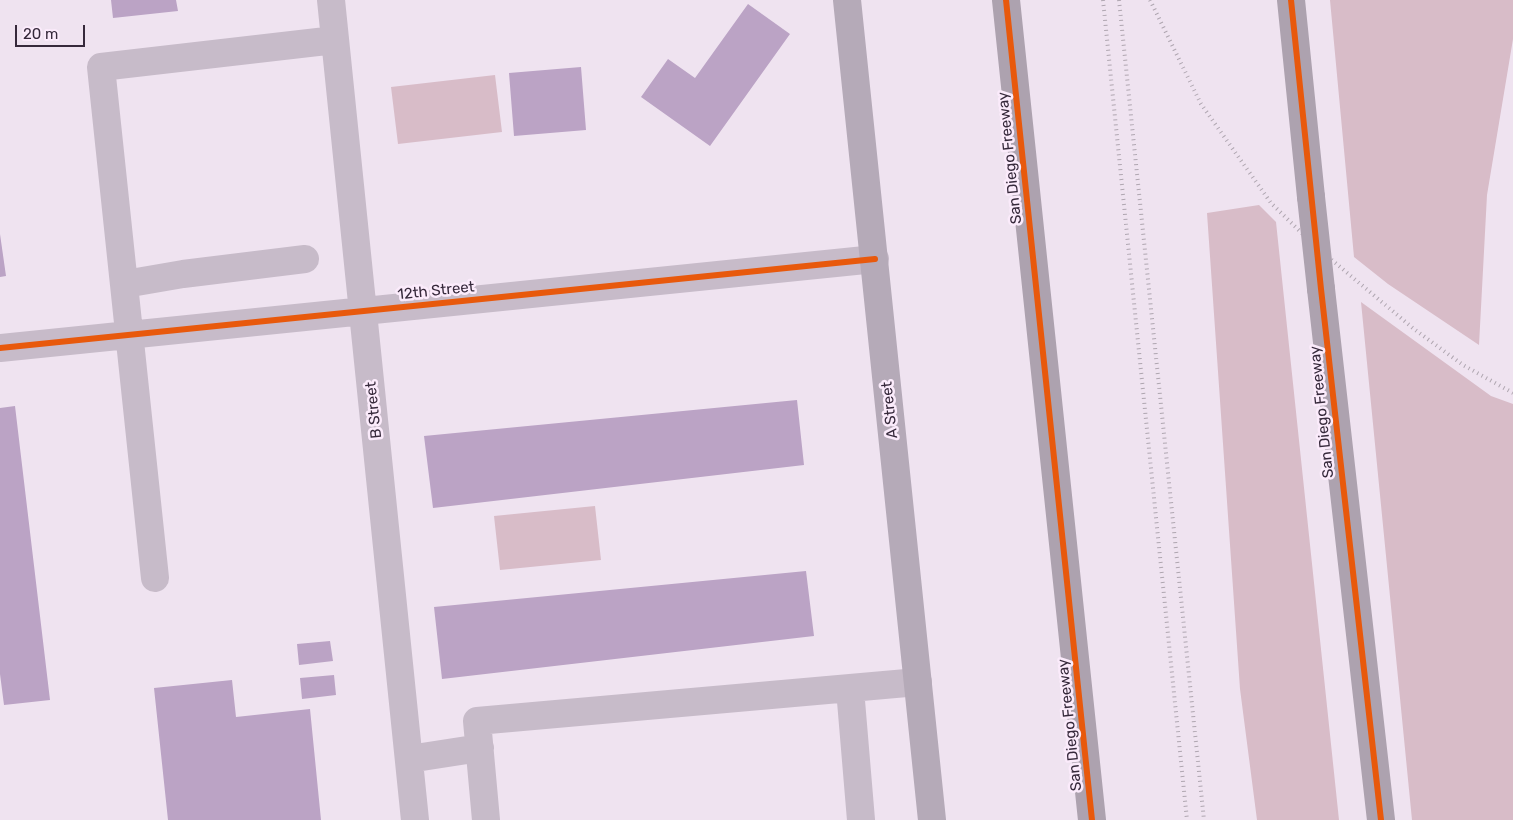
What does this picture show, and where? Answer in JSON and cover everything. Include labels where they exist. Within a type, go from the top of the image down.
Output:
[{"type":"highway","name":"San Diego Freeway","points":[[1006,0],[1092,820]]},
{"type":"highway","name":"San Diego Freeway","points":[[1291,0],[1380,820]]},
{"type":"main road","name":"A Street","points":[[847,0],[932,820]]},
{"type":"street","name":"B Street","points":[[331,0],[415,820]]},
{"type":"street","points":[[155,578],[131,335],[101,67],[335,40]]},
{"type":"street","points":[[125,284],[183,274],[305,259]]},
{"type":"street","name":"12th Street","points":[[0,348],[875,259]]},
{"type":"street","points":[[486,820],[477,721],[918,682]]},
{"type":"street","points":[[850,688],[861,820]]},
{"type":"street","points":[[409,759],[480,748]]},
{"type":"shaded area","points":[[1330,0],[1513,0],[1513,39],[1487,195],[1479,345],[1388,284],[1354,257]]},
{"type":"shaded area","points":[[495,75],[502,132],[398,144],[391,87]]},
{"type":"shaded area","points":[[1259,205],[1276,222],[1339,820],[1257,820],[1240,689],[1207,213]]},
{"type":"shaded area","points":[[1361,302],[1491,396],[1513,404],[1513,820],[1412,820]]},
{"type":"shaded area","points":[[595,506],[601,560],[500,570],[494,516]]},
{"type":"building","points":[[111,0],[176,0],[178,11],[113,18]]},
{"type":"building","points":[[748,4],[790,34],[710,146],[641,97],[668,59],[695,78]]},
{"type":"building","points":[[581,67],[586,130],[514,136],[509,73]]},
{"type":"building","points":[[0,234],[6,276],[0,277]]},
{"type":"building","points":[[797,400],[804,465],[433,508],[424,436]]},
{"type":"building","points":[[15,406],[50,700],[4,705],[0,674],[0,408]]},
{"type":"building","points":[[806,571],[814,636],[442,679],[434,607]]},
{"type":"building","points":[[330,641],[333,661],[299,665],[297,644]]},
{"type":"building","points":[[334,675],[336,695],[302,699],[300,678]]},
{"type":"building","points":[[232,680],[236,717],[310,709],[321,820],[168,820],[154,688]]},
{"type":"railway","points":[[1103,0],[1187,820]]},
{"type":"railway","points":[[1119,0],[1204,820]]},
{"type":"railway","points":[[1150,0],[1201,104],[1271,203],[1314,245],[1414,329],[1463,365],[1513,393]]},
{"type":"cycle path","points":[[1006,0],[1092,820]]},
{"type":"cycle path","points":[[1291,0],[1321,289],[1381,820]]},
{"type":"cycle path","points":[[0,348],[875,259]]}]
